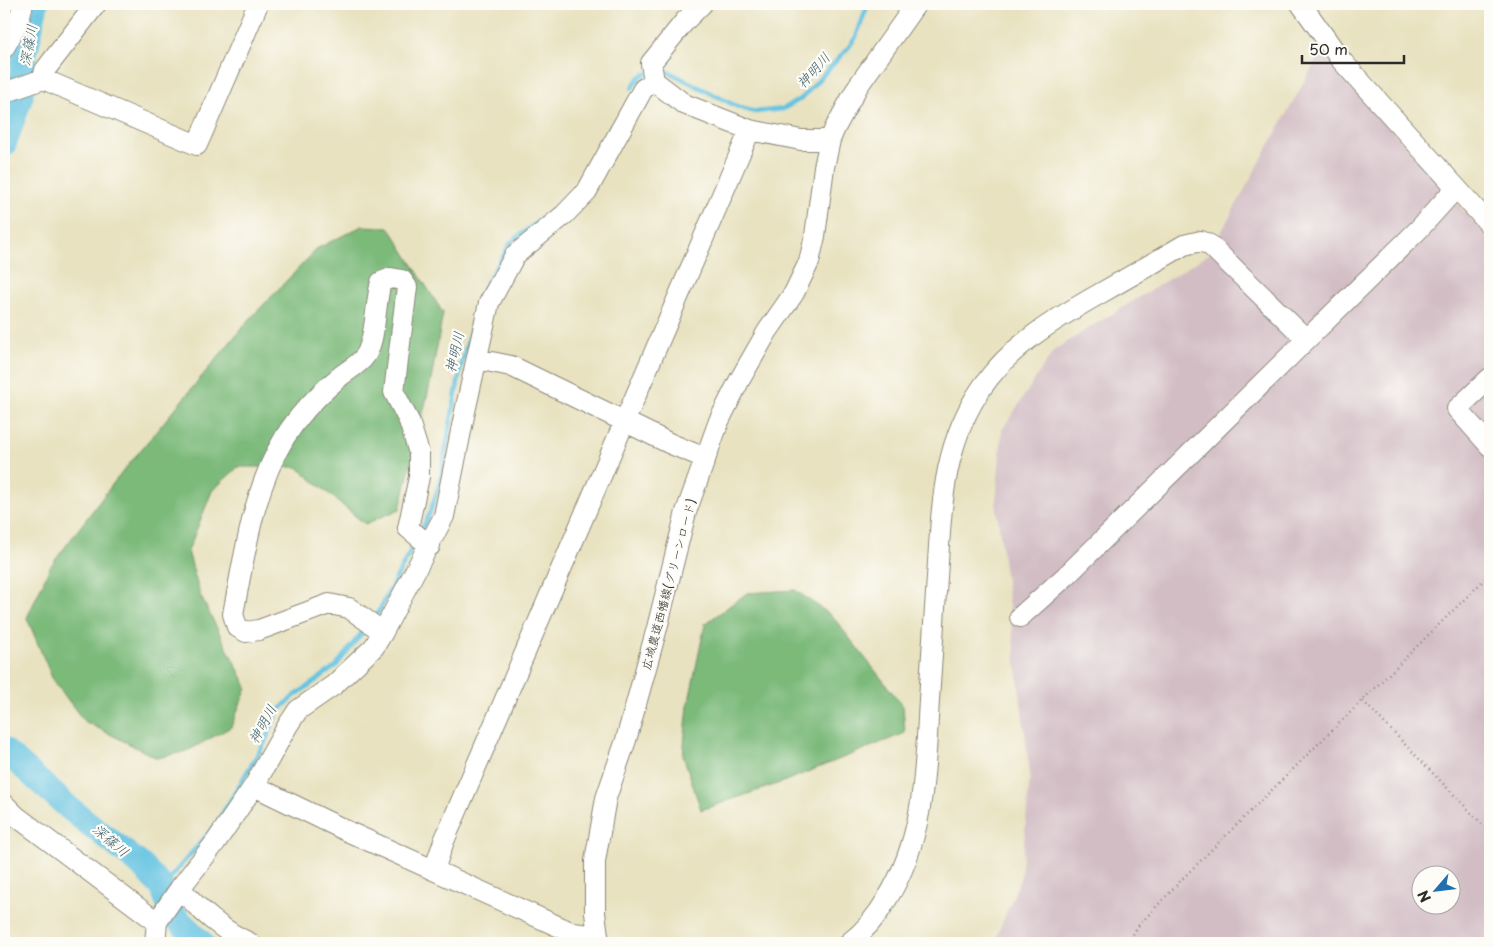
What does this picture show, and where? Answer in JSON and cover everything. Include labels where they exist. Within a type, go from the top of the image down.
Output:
[{"type":"street","points":[[4,48],[18,23],[23,4]]},
{"type":"street","points":[[43,79],[45,70],[96,4]]},
{"type":"street","points":[[4,93],[43,79],[197,146],[258,4]]},
{"type":"street","points":[[155,943],[157,922],[254,786],[298,710],[334,684],[374,647],[375,627],[423,541],[444,516],[489,303],[515,255],[564,215],[587,191],[653,72],[685,21],[702,4]]},
{"type":"street","name":"広域農道西幡線(グリーンロード)","points":[[599,939],[595,913],[595,861],[606,798],[631,721],[686,512],[719,421],[739,381],[767,332],[794,293],[809,262],[815,236],[820,191],[830,140],[835,128],[858,86],[916,4]]},
{"type":"street","points":[[1301,4],[1341,60],[1490,225]]},
{"type":"street","points":[[653,72],[684,104],[750,130],[801,140],[830,140]]},
{"type":"street","points":[[434,870],[444,841],[750,130]]},
{"type":"street","points":[[1020,617],[1067,575],[1419,229],[1456,188]]},
{"type":"street","points":[[849,943],[877,915],[897,883],[910,854],[918,824],[926,759],[942,502],[953,444],[967,411],[983,385],[1007,356],[1055,320],[1184,246],[1201,241],[1210,244],[1306,339]]},
{"type":"street","points":[[375,627],[349,608],[329,604],[259,630],[246,632],[236,627],[233,614],[254,514],[271,464],[286,436],[307,409],[335,380],[365,356],[371,343],[377,295],[381,282],[391,278],[402,280],[407,287],[394,392],[410,421],[419,453],[419,476],[408,528],[423,541]]},
{"type":"street","points":[[478,359],[511,366],[671,444],[705,458]]},
{"type":"street","points":[[1490,378],[1457,409],[1490,446]]},
{"type":"street","points":[[254,786],[349,832],[573,933],[599,939]]},
{"type":"street","points":[[4,804],[16,816],[157,922]]},
{"type":"street","points":[[180,888],[197,907],[241,940],[250,943]]},
{"type":"path","points":[[1128,943],[1138,926],[1190,871],[1490,574]]},
{"type":"path","points":[[1363,701],[1490,832]]},
{"type":"shaded area","points":[[1321,51],[1490,240],[1490,943],[994,943],[1021,877],[1030,774],[996,502],[1002,430],[1054,350],[1209,254]]},
{"type":"green space","points":[[362,226],[389,227],[443,313],[431,380],[400,509],[365,524],[297,467],[238,467],[212,491],[188,551],[200,595],[247,687],[231,727],[187,751],[157,758],[84,721],[53,680],[27,618],[50,567],[115,481],[247,322],[318,248]]},
{"type":"green space","points":[[795,590],[832,616],[903,706],[905,733],[780,783],[701,810],[683,755],[688,706],[705,624],[747,593]]},
{"type":"waterway","name":"深篠川","points":[[4,144],[21,96],[23,63],[36,4]]},
{"type":"waterway","name":"神明川","points":[[658,71],[662,70],[671,73],[738,107],[755,112],[783,109],[802,98],[848,48],[856,37],[868,4]]},
{"type":"waterway","name":"神明川","points":[[632,88],[638,79],[648,73]]},
{"type":"waterway","name":"神明川","points":[[575,190],[612,125]]},
{"type":"waterway","name":"神明川","points":[[421,531],[439,486],[461,366],[480,295],[511,242],[562,203]]},
{"type":"waterway","name":"神明川","points":[[373,618],[379,611],[415,542]]},
{"type":"waterway","name":"神明川","points":[[219,819],[265,742],[278,711],[293,697],[336,666],[367,626]]},
{"type":"waterway","name":"深篠川","points":[[4,750],[69,808],[140,864],[162,887],[173,915],[202,943]]},
{"type":"waterway","name":"神明川","points":[[162,887],[215,826]]}]
